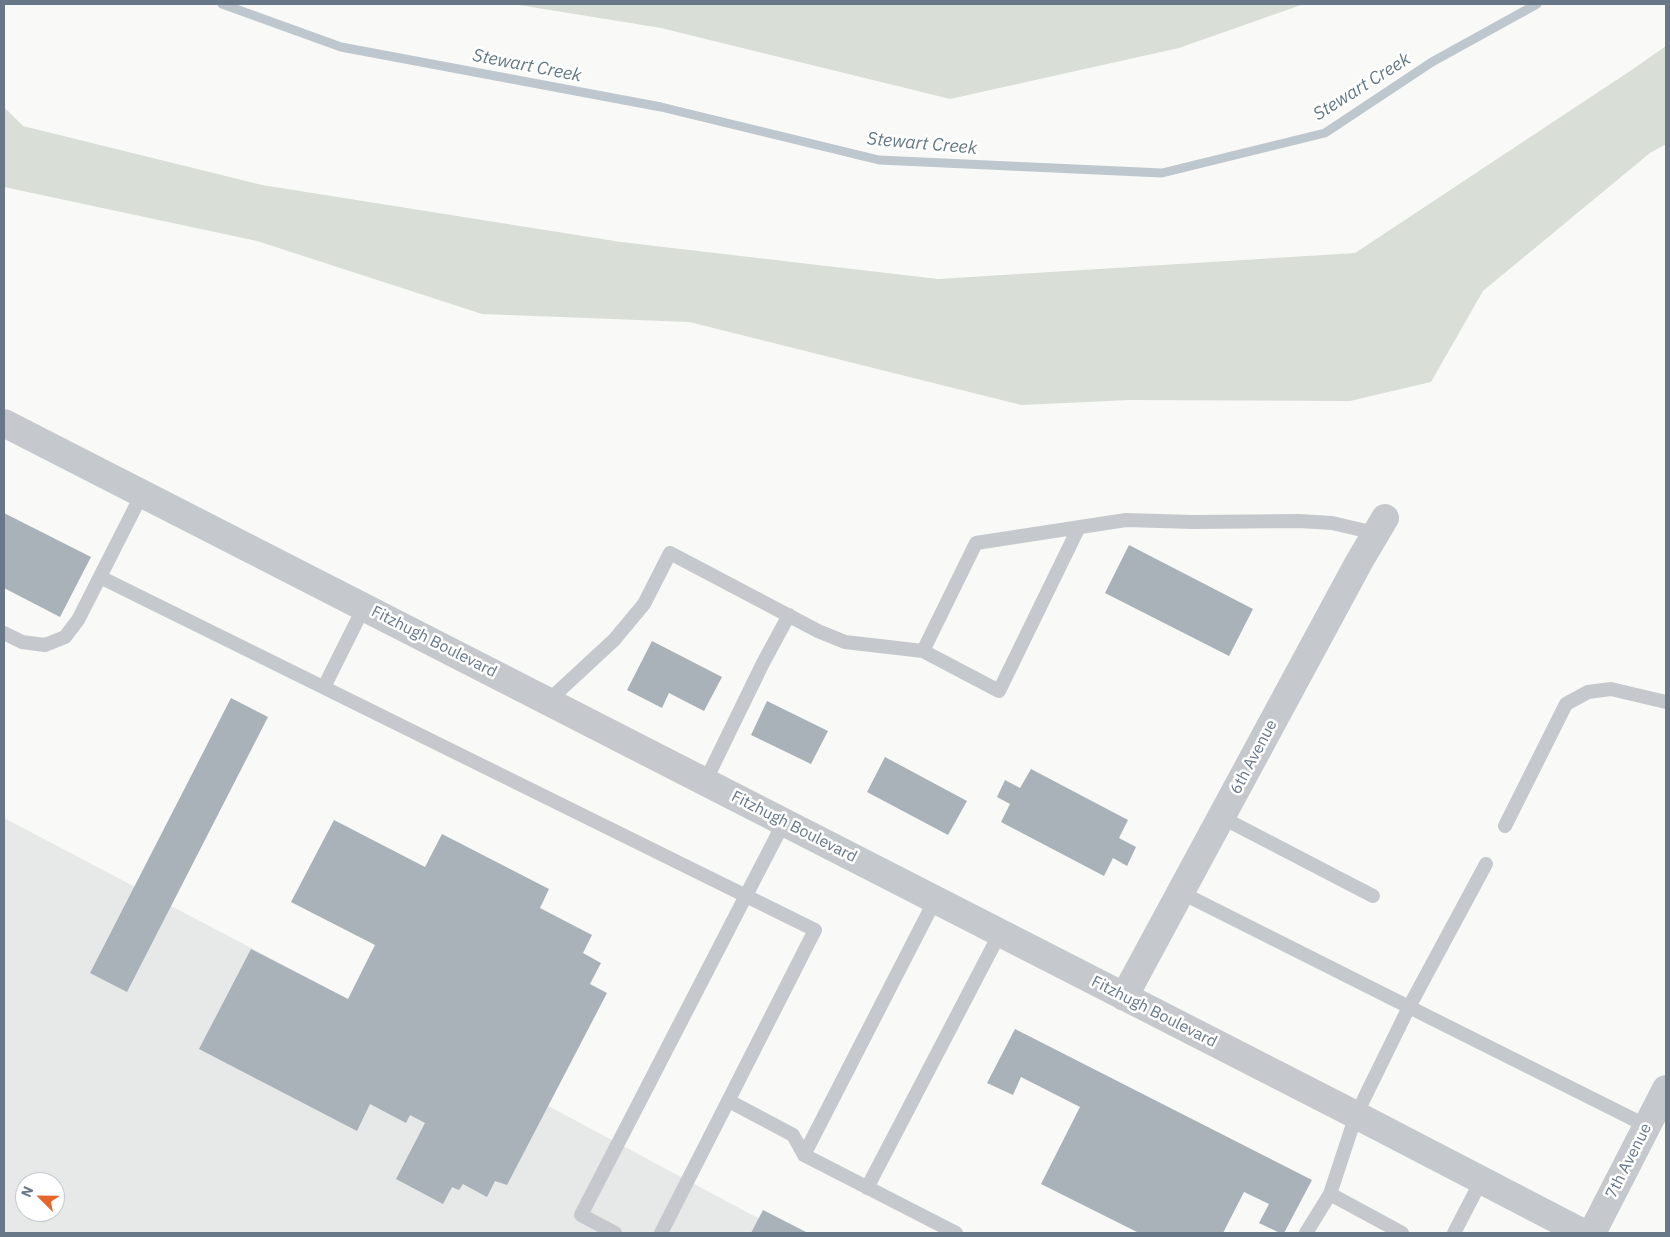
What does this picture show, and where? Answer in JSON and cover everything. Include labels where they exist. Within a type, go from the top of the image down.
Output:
[{"type":"street","name":"Fitzhugh Boulevard","points":[[4,423],[1583,1233]]},
{"type":"street","name":"6th Avenue","points":[[1124,996],[1380,526]]},
{"type":"street","name":"7th Avenue","points":[[1592,1233],[1666,1089]]},
{"type":"lane","points":[[4,633],[22,642],[45,645],[65,637],[78,620],[142,494]]},
{"type":"lane","points":[[923,651],[976,543],[1126,520],[1193,522],[1299,521],[1380,526]]},
{"type":"lane","points":[[548,701],[614,640],[644,604],[670,553],[818,631],[845,642],[923,651],[999,691],[1079,527]]},
{"type":"lane","points":[[100,576],[815,930],[662,1233]]},
{"type":"lane","points":[[324,688],[364,606]]},
{"type":"lane","points":[[706,782],[762,663],[789,615]]},
{"type":"lane","points":[[1505,826],[1566,704],[1588,692],[1611,689],[1666,702]]},
{"type":"lane","points":[[1221,817],[1373,896]]},
{"type":"lane","points":[[615,1233],[581,1215],[784,822]]},
{"type":"lane","points":[[1306,1233],[1330,1194],[1356,1115],[1409,1007],[1486,864]]},
{"type":"lane","points":[[1180,892],[1647,1126]]},
{"type":"lane","points":[[804,1155],[935,900]]},
{"type":"lane","points":[[867,1188],[1000,933]]},
{"type":"lane","points":[[728,1101],[793,1135],[804,1155],[956,1233]]},
{"type":"lane","points":[[1454,1233],[1481,1181]]},
{"type":"lane","points":[[1330,1194],[1402,1233]]},
{"type":"shaded area","points":[[513,4],[1304,4],[1179,48],[950,99],[661,28]]},
{"type":"shaded area","points":[[1666,46],[1666,144],[1650,153],[1483,291],[1431,382],[1350,401],[1130,400],[1021,405],[689,322],[482,314],[257,241],[4,187],[4,107],[23,126],[262,185],[621,242],[938,279],[1355,253]]},
{"type":"shaded area","points":[[4,818],[348,999],[786,1233],[4,1233]]},
{"type":"building","points":[[4,513],[91,557],[60,617],[4,588]]},
{"type":"building","points":[[1129,545],[1253,609],[1229,656],[1105,593]]},
{"type":"building","points":[[652,641],[722,677],[704,711],[669,693],[662,708],[627,690]]},
{"type":"building","points":[[231,698],[268,717],[127,992],[90,973]]},
{"type":"building","points":[[767,701],[828,731],[811,764],[751,735]]},
{"type":"building","points":[[885,757],[967,801],[948,835],[867,792]]},
{"type":"building","points":[[1031,769],[1128,820],[1119,838],[1136,847],[1127,866],[1113,858],[1104,876],[1001,822],[1010,804],[997,797],[1005,780],[1020,788]]},
{"type":"building","points":[[334,820],[425,867],[442,834],[549,889],[540,908],[592,935],[583,953],[601,963],[590,984],[607,993],[507,1185],[495,1181],[487,1197],[463,1184],[459,1190],[452,1187],[443,1204],[396,1179],[425,1123],[410,1115],[406,1123],[370,1104],[357,1131],[199,1049],[251,949],[348,999],[375,945],[291,902]]},
{"type":"building","points":[[1015,1029],[1312,1180],[1284,1233],[1259,1223],[1269,1204],[1244,1192],[1223,1233],[1139,1233],[1041,1184],[1080,1107],[1021,1077],[1013,1095],[987,1083]]},
{"type":"building","points":[[763,1210],[808,1233],[751,1233]]},
{"type":"waterway","name":"Stewart Creek","points":[[222,4],[341,47],[661,107],[879,160],[1162,173],[1325,133],[1432,62],[1537,4]]}]
